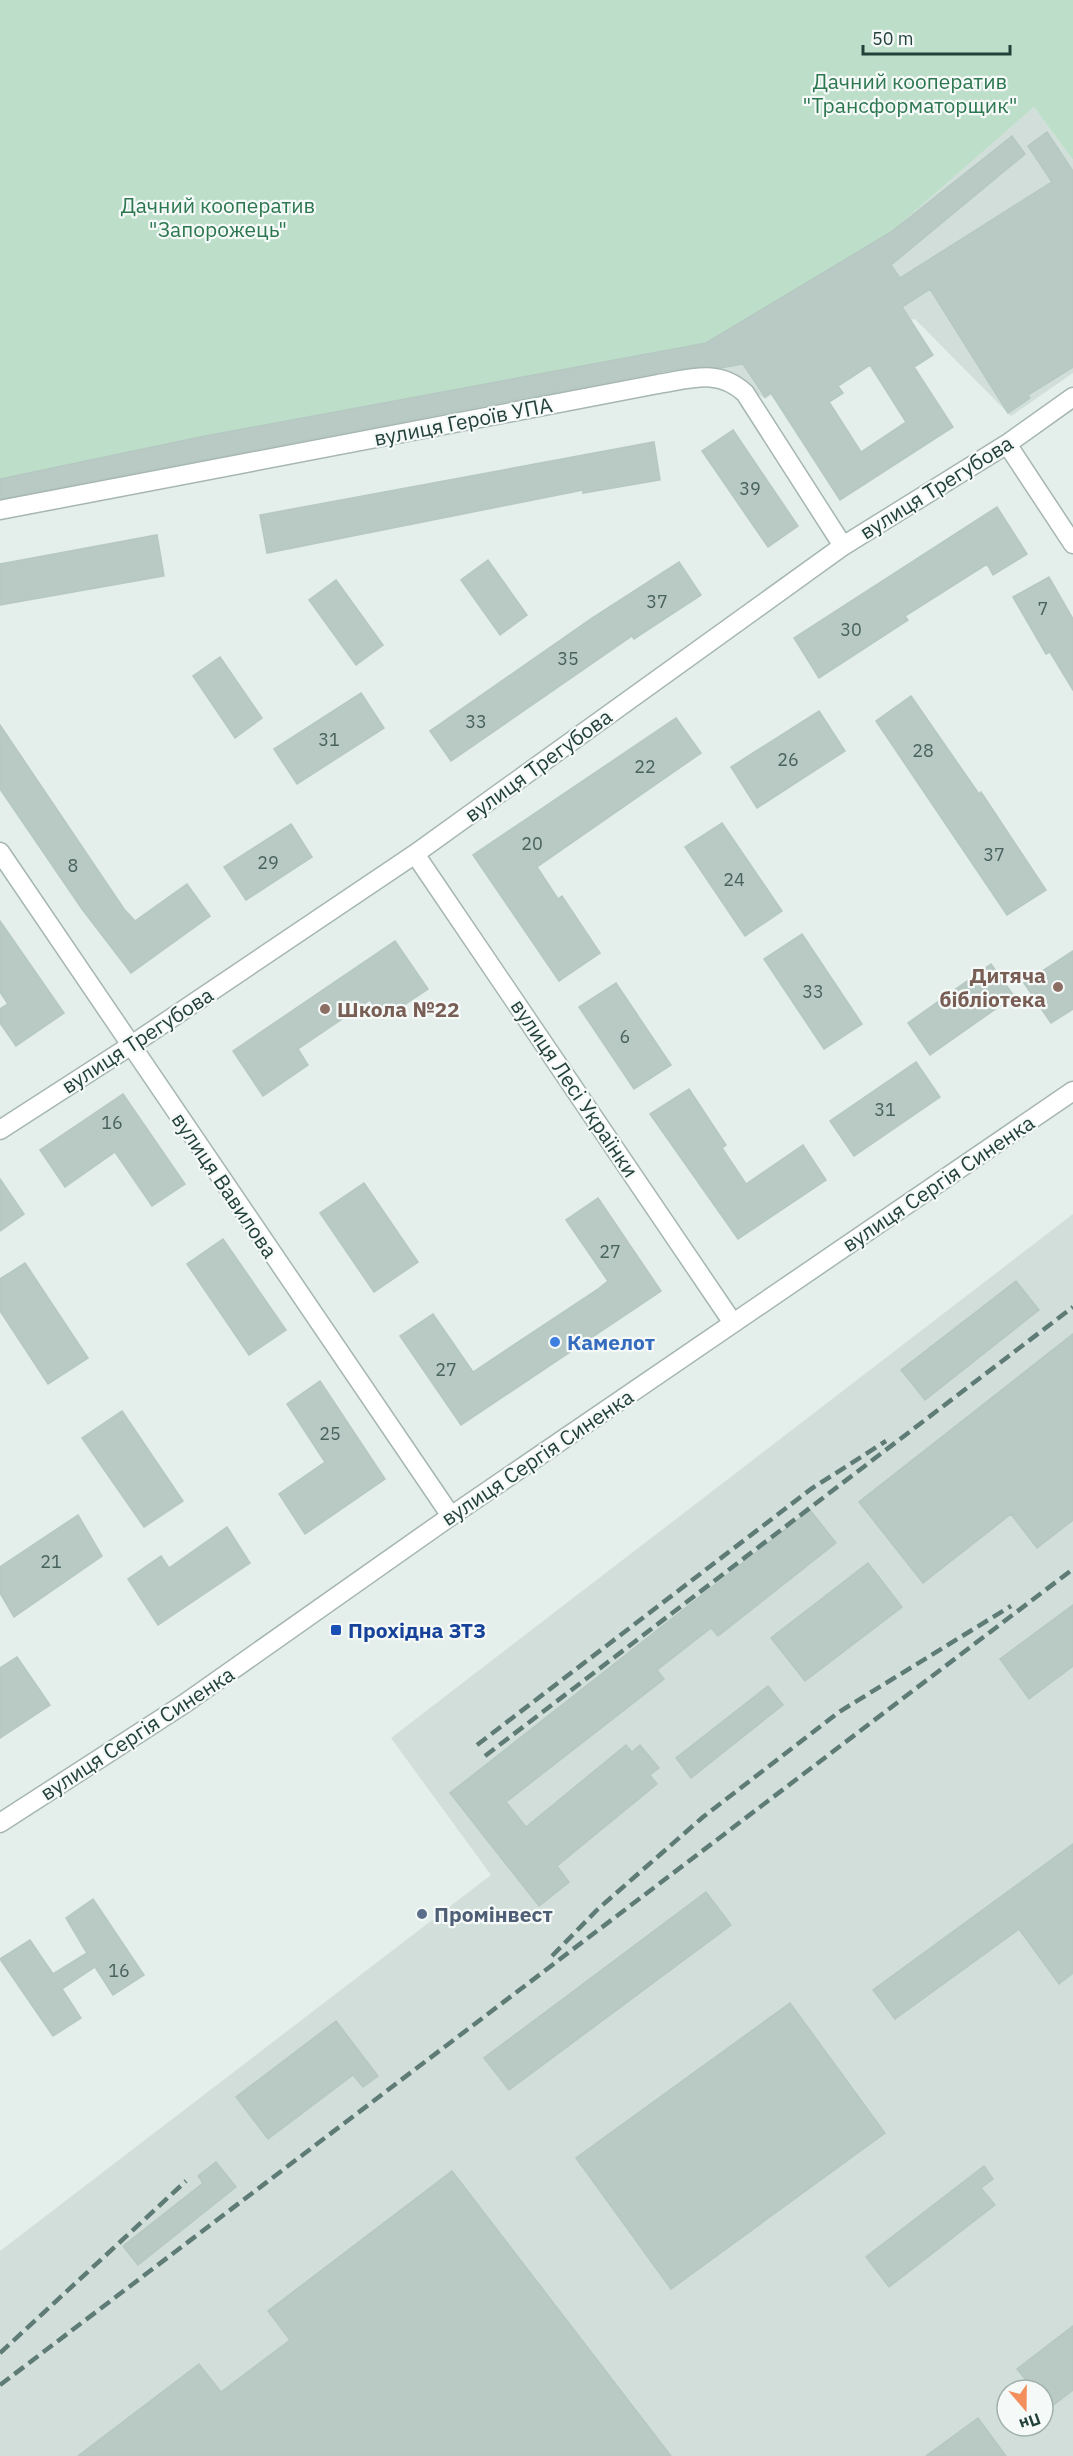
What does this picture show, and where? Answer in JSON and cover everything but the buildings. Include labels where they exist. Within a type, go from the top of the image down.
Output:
[{"type":"street","name":"вулиця Героїв УПА","points":[[0,510],[658,384],[717,377],[732,381],[745,393],[843,546]]},
{"type":"street","name":"вулиця Трегубова","points":[[0,1130],[130,1046],[415,854],[843,546],[1007,444],[1073,397]]},
{"type":"street","points":[[1007,444],[1073,544]]},
{"type":"street","name":"вулиця Вавилова","points":[[0,852],[452,1516]]},
{"type":"street","name":"вулиця Лесі Українки","points":[[415,854],[733,1323]]},
{"type":"street","name":"вулиця Сергія Синенка","points":[[0,1822],[184,1704],[452,1516],[1073,1091]]},
{"type":"shaded area","points":[[1034,107],[1073,160],[1073,373],[1011,416],[915,319],[881,325],[765,399],[721,368],[0,506],[0,480],[891,232]]},
{"type":"shaded area","points":[[1073,1214],[1073,2456],[0,2456],[0,2251],[491,1875],[391,1738]]},
{"type":"green space","name":"Дачний кооператив \"Запорожець\"","points":[[0,0],[1073,0],[1073,160],[1034,107],[891,232],[706,343],[0,480]]},
{"type":"railway","points":[[485,1756],[1073,1307]]},
{"type":"railway","points":[[477,1745],[811,1489],[886,1441]]},
{"type":"railway","points":[[0,2385],[1073,1569]]},
{"type":"railway","points":[[552,1956],[598,1909],[703,1817],[839,1712],[1011,1606]]},
{"type":"railway","points":[[0,2353],[186,2181]]},
{"type":"place","name":"Дитяча бібліотека","points":[[1058,987]]},
{"type":"place","name":"Школа №22","points":[[325,1009]]},
{"type":"place","name":"Камелот","points":[[555,1342]]},
{"type":"place","name":"Прохідна ЗТЗ","points":[[336,1630]]},
{"type":"place","name":"Промінвест","points":[[422,1914]]},
{"type":"park label","name":"Дачний кооператив \"Трансформаторщик\"","points":[[910,93]]}]
